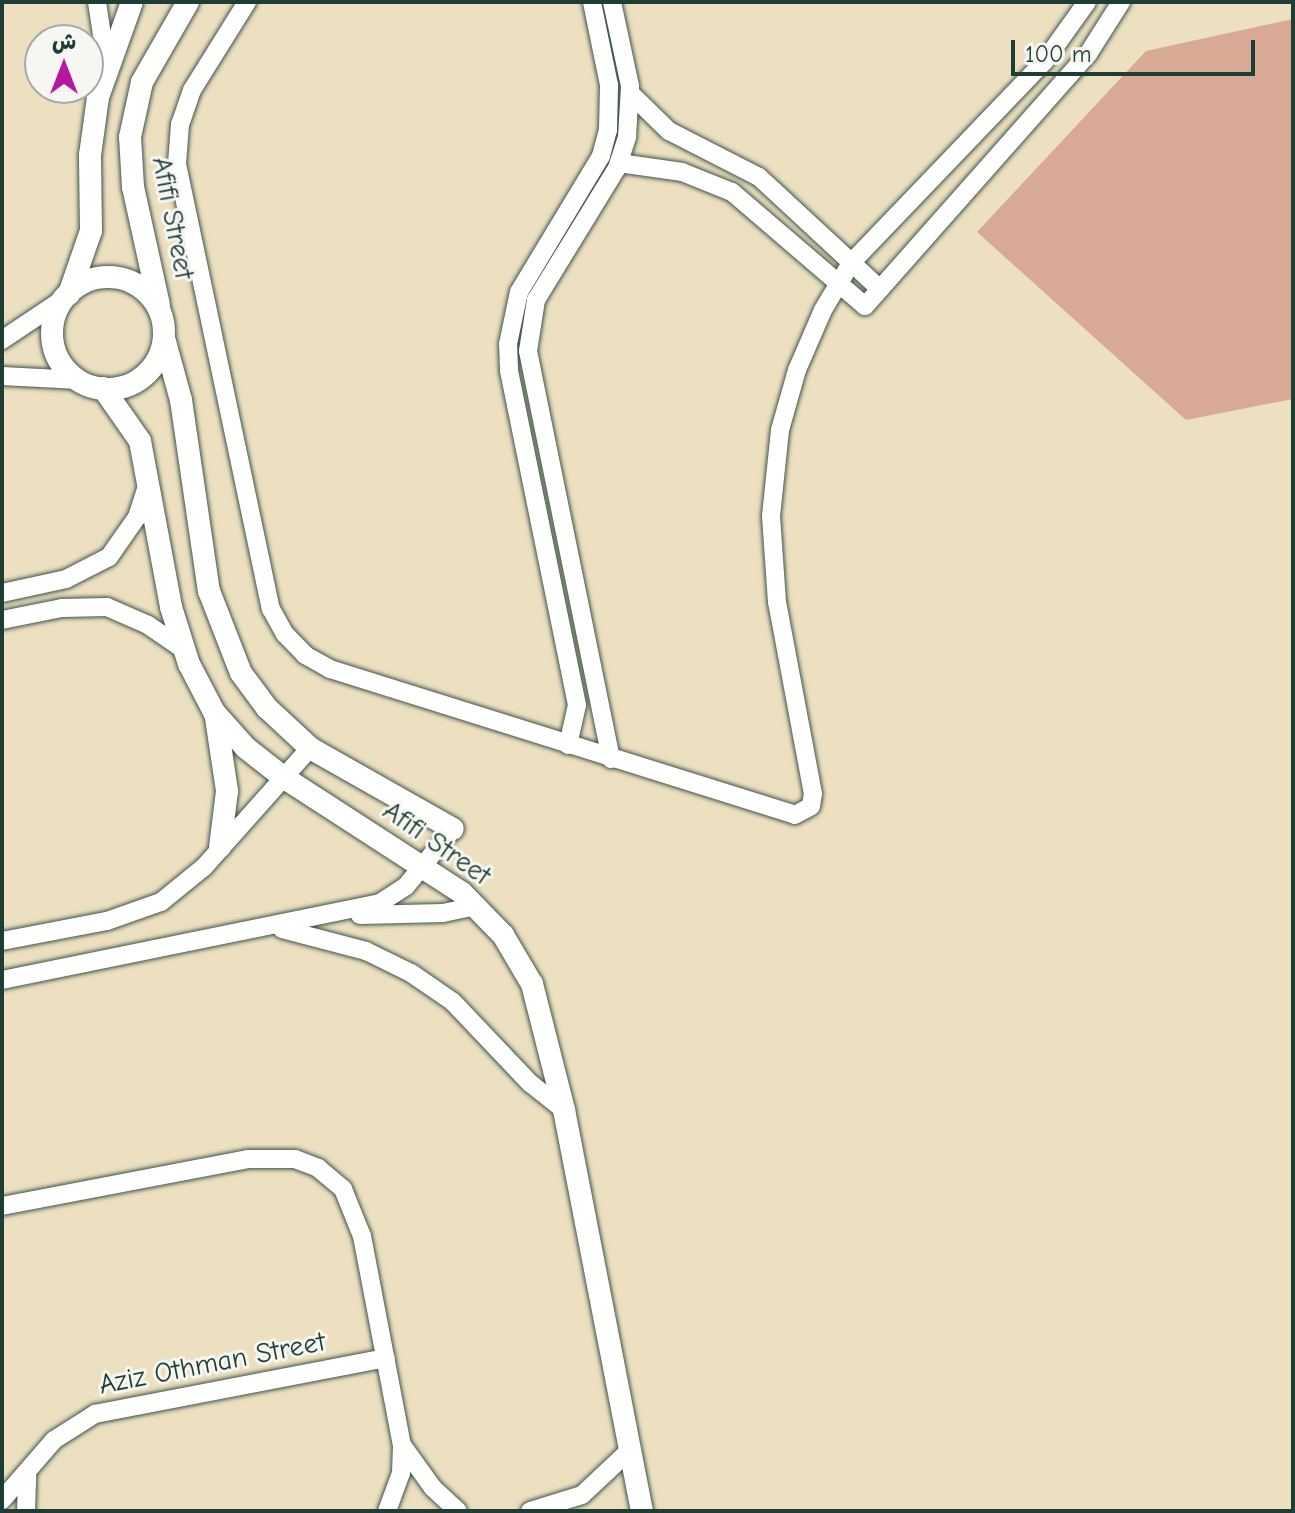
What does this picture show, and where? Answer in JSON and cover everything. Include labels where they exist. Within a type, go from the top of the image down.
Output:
[{"type":"street","points":[[97,2],[107,68]]},
{"type":"street","points":[[79,380],[60,361],[53,336],[91,231],[92,126],[107,68],[132,2]]},
{"type":"street","name":"Afifi Street","points":[[161,314],[133,187],[130,137],[142,82],[188,2]]},
{"type":"street","points":[[247,2],[192,90],[180,124],[177,164],[271,609],[294,645],[330,669],[611,759],[788,813],[801,814],[811,806],[773,573],[772,487],[787,401],[809,339],[851,263],[1044,62],[1087,2]]},
{"type":"street","points":[[568,745],[575,725],[575,696],[509,370],[509,328],[519,292],[601,156],[608,130],[609,85],[592,2]]},
{"type":"street","points":[[611,759],[529,367],[528,336],[536,300],[619,163],[629,129],[630,93],[612,2]]},
{"type":"street","points":[[619,163],[669,169],[708,180],[748,201],[865,306],[1088,54],[1121,2]]},
{"type":"street","points":[[630,93],[681,139],[759,177],[880,289]]},
{"type":"street","points":[[669,169],[669,152],[681,139]]},
{"type":"street","points":[[2,340],[89,280],[114,277],[148,293],[161,314],[164,338],[156,362],[139,380],[103,388],[79,380],[2,376]]},
{"type":"street","name":"Afifi Street","points":[[164,338],[181,400],[209,591],[221,633],[267,708],[310,748],[453,829]]},
{"type":"street","points":[[509,370],[529,367]]},
{"type":"street","name":"Afifi Street","points":[[103,388],[130,422],[148,484],[161,566],[183,649],[214,712],[246,748],[283,777],[424,867],[477,906],[503,935],[532,984],[564,1110],[642,1511]]},
{"type":"street","points":[[2,593],[66,579],[109,557],[137,517],[148,484]]},
{"type":"street","points":[[2,620],[62,608],[107,607],[148,625],[183,649]]},
{"type":"street","points":[[214,712],[227,791],[220,847]]},
{"type":"street","points":[[575,725],[603,724]]},
{"type":"street","points":[[2,941],[136,913],[185,887],[310,748]]},
{"type":"street","points":[[2,980],[341,914],[393,896],[424,867],[453,829]]},
{"type":"street","points":[[341,914],[443,913],[477,906]]},
{"type":"street","points":[[267,927],[354,947],[411,973],[453,1002],[530,1083],[564,1110]]},
{"type":"street","points":[[2,1206],[248,1159],[295,1159],[318,1168],[343,1189],[357,1215],[386,1358],[402,1445],[401,1473],[387,1511]]},
{"type":"street","name":"Aziz Othman Street","points":[[2,1500],[27,1476],[54,1440],[95,1414],[386,1358]]},
{"type":"street","points":[[402,1445],[433,1488],[458,1511]]},
{"type":"street","points":[[530,1511],[582,1495],[630,1450]]},
{"type":"street","points":[[26,1511],[27,1476]]},
{"type":"building","points":[[1293,19],[1293,399],[1186,420],[977,232],[1146,51]]}]
